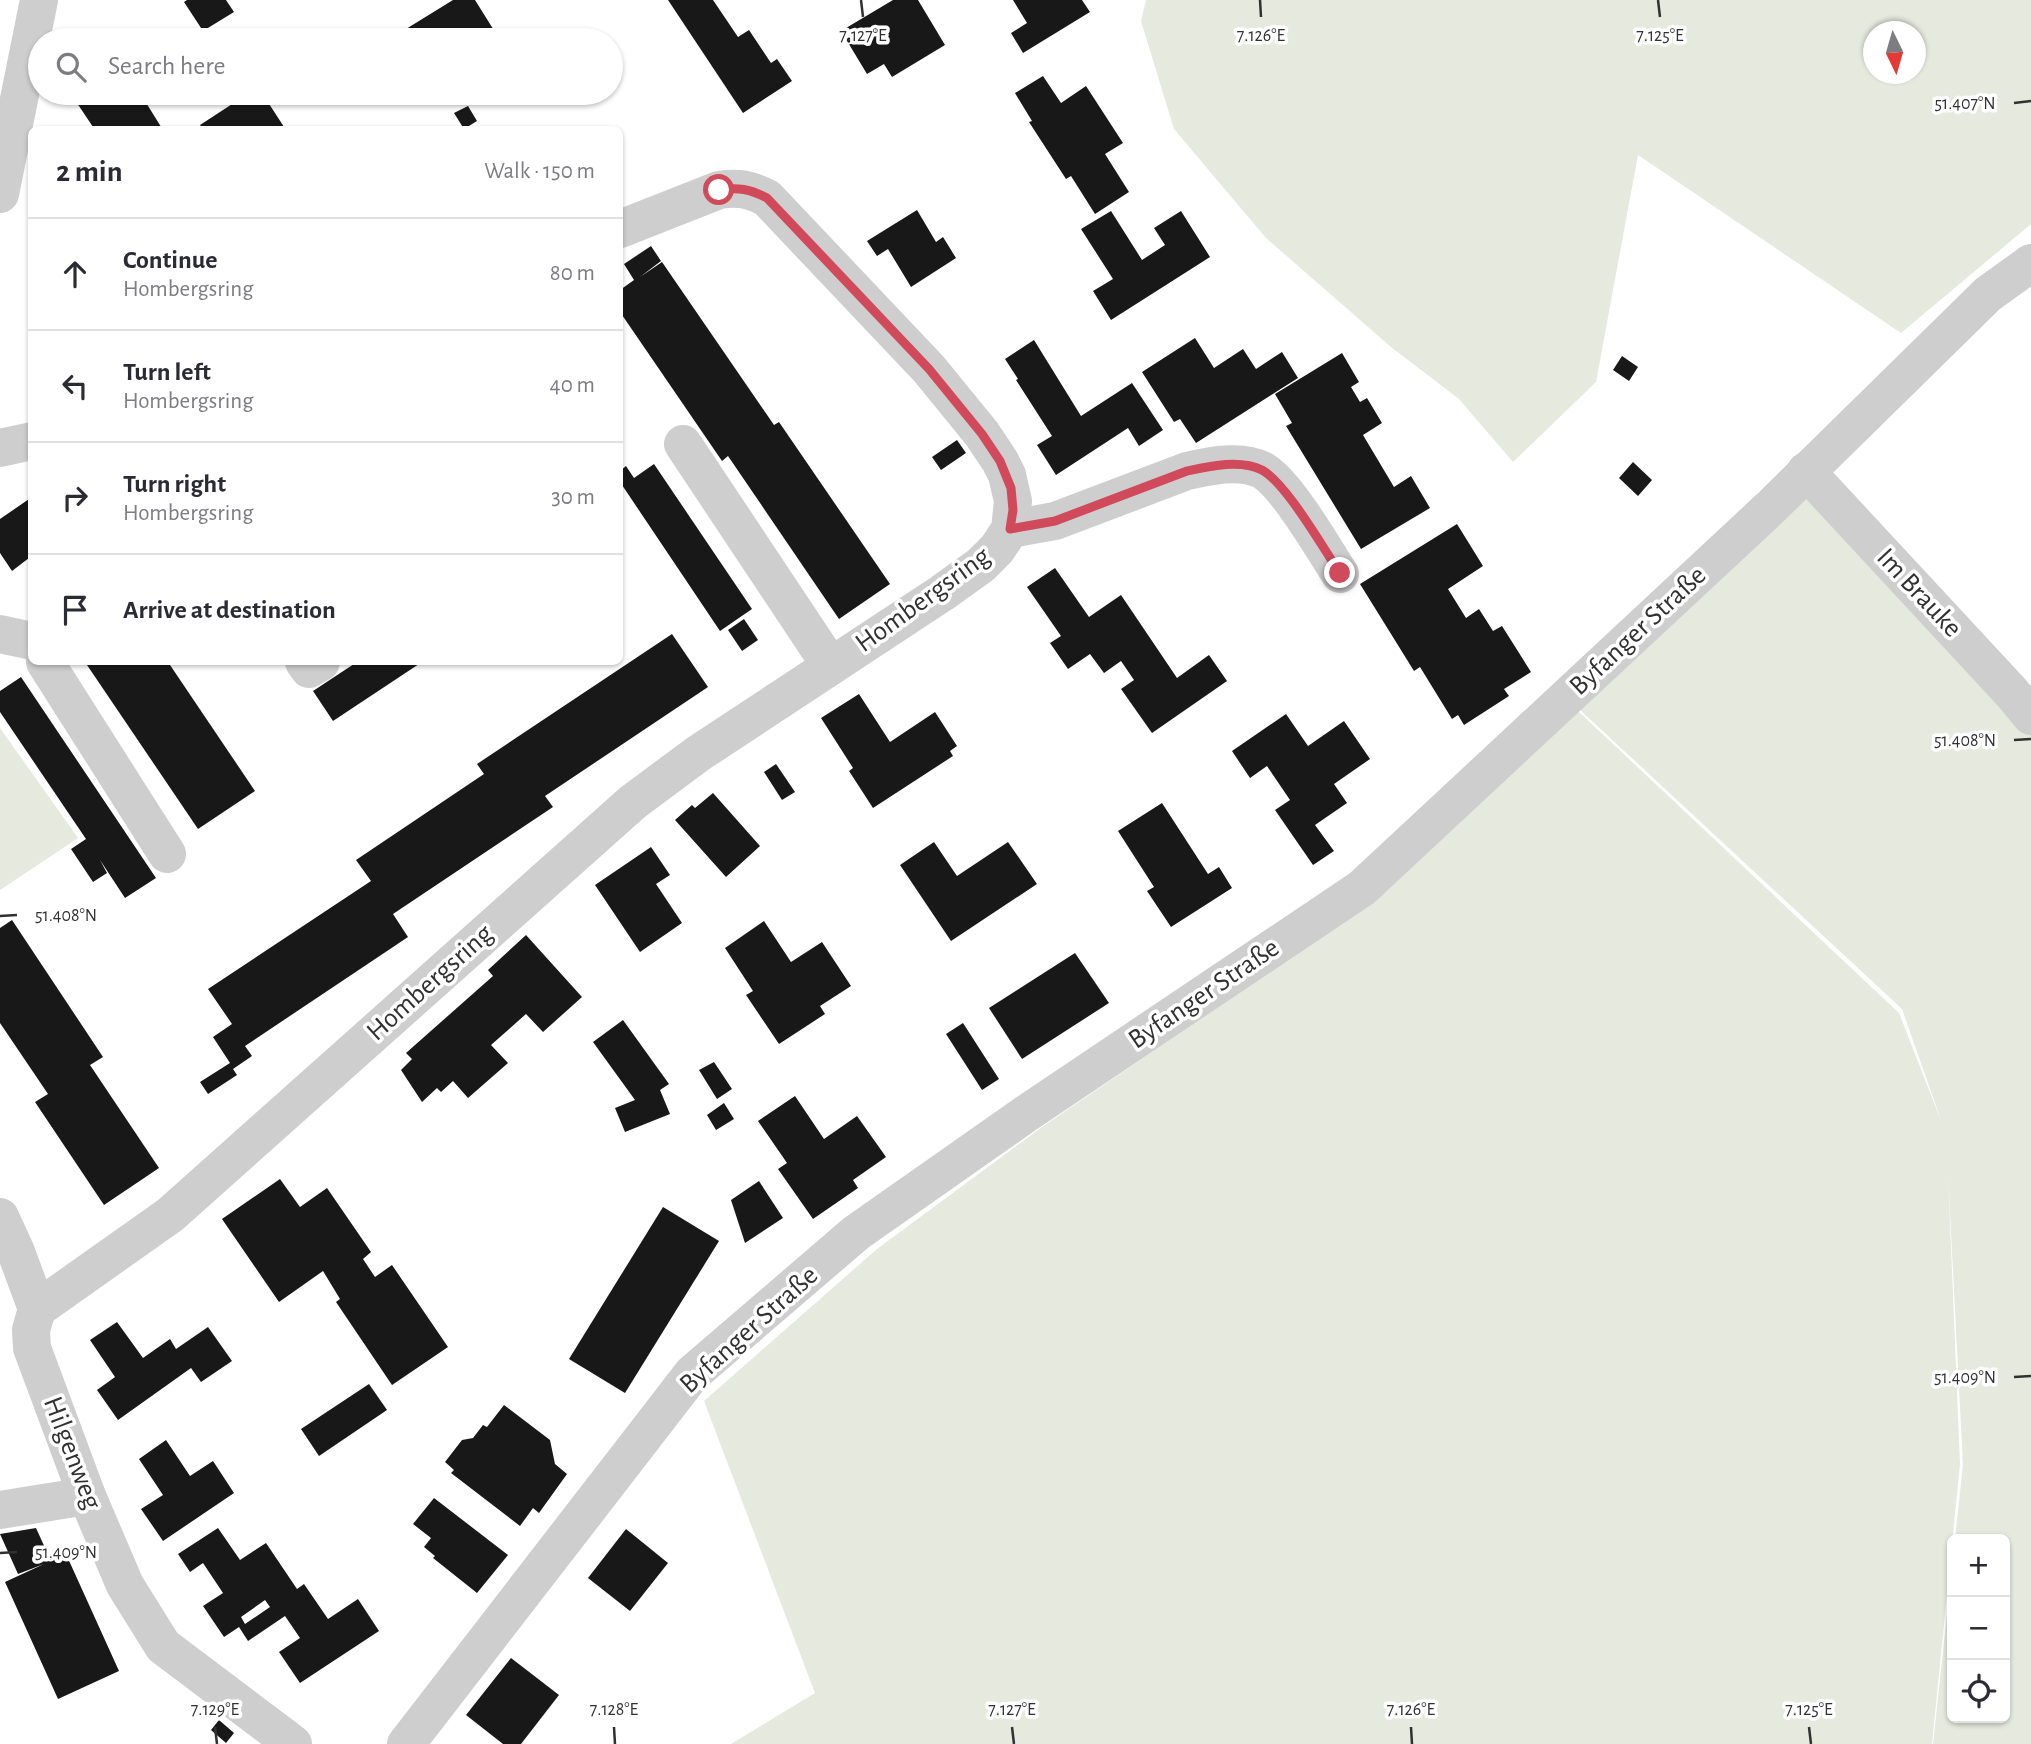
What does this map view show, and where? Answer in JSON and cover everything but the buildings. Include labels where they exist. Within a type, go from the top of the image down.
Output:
[{"type":"street","points":[[33,28],[39,0]]},
{"type":"street","points":[[0,194],[28,55]]},
{"type":"street","name":"Hombergsring","points":[[37,1309],[170,1215],[634,802],[699,752],[981,565],[997,549],[1010,529],[1013,510],[1011,488],[1000,461],[982,434],[929,369],[767,198],[751,190],[734,187],[719,190],[623,228]]},
{"type":"street","name":"Byfanger Straße","points":[[406,1744],[692,1374],[856,1233],[1039,1105],[1362,888],[1770,508],[1988,294],[2031,263]]},
{"type":"street","points":[[0,448],[28,442]]},
{"type":"street","name":"Hombergsring","points":[[683,444],[830,665]]},
{"type":"street","name":"Hombergsring","points":[[1010,529],[1055,521],[1187,471],[1210,466],[1248,466],[1261,470],[1276,481],[1340,573]]},
{"type":"street","name":"Im Brauke","points":[[1806,471],[2031,716]]},
{"type":"street","points":[[0,634],[28,640]]},
{"type":"street","points":[[47,665],[167,854]]},
{"type":"street","name":"Hilgenweg","points":[[0,1217],[37,1309],[31,1330],[32,1348],[87,1496],[125,1585],[163,1646],[293,1744]]},
{"type":"street","points":[[0,1510],[87,1496]]},
{"type":"shaded area","points":[[1146,0],[2031,0],[2031,224],[1901,333],[1638,155],[1596,382],[1513,462],[1459,399],[1391,347],[1266,238],[1174,129],[1141,21]]},
{"type":"shaded area","points":[[1812,491],[2031,731],[2031,1744],[1933,1744],[1947,1614],[1947,1723],[2010,1723],[2010,1534],[1956,1534],[1963,1465],[1948,1174],[1960,1464],[1953,1534],[1947,1534],[1947,1594],[1932,1744],[731,1744],[815,1693],[704,1401],[877,1249],[1042,1127],[1374,901],[1578,711],[1899,1013],[1942,1123],[1902,1009],[1579,709]]},
{"type":"shaded area","points":[[0,728],[78,838],[0,890]]},
{"type":"route","points":[[719,190],[734,187],[751,190],[767,198],[929,369],[982,434],[1000,461],[1007,475],[1013,501],[1010,529],[1055,521],[1187,471],[1210,466],[1248,466],[1261,470],[1276,481],[1340,573]]}]
